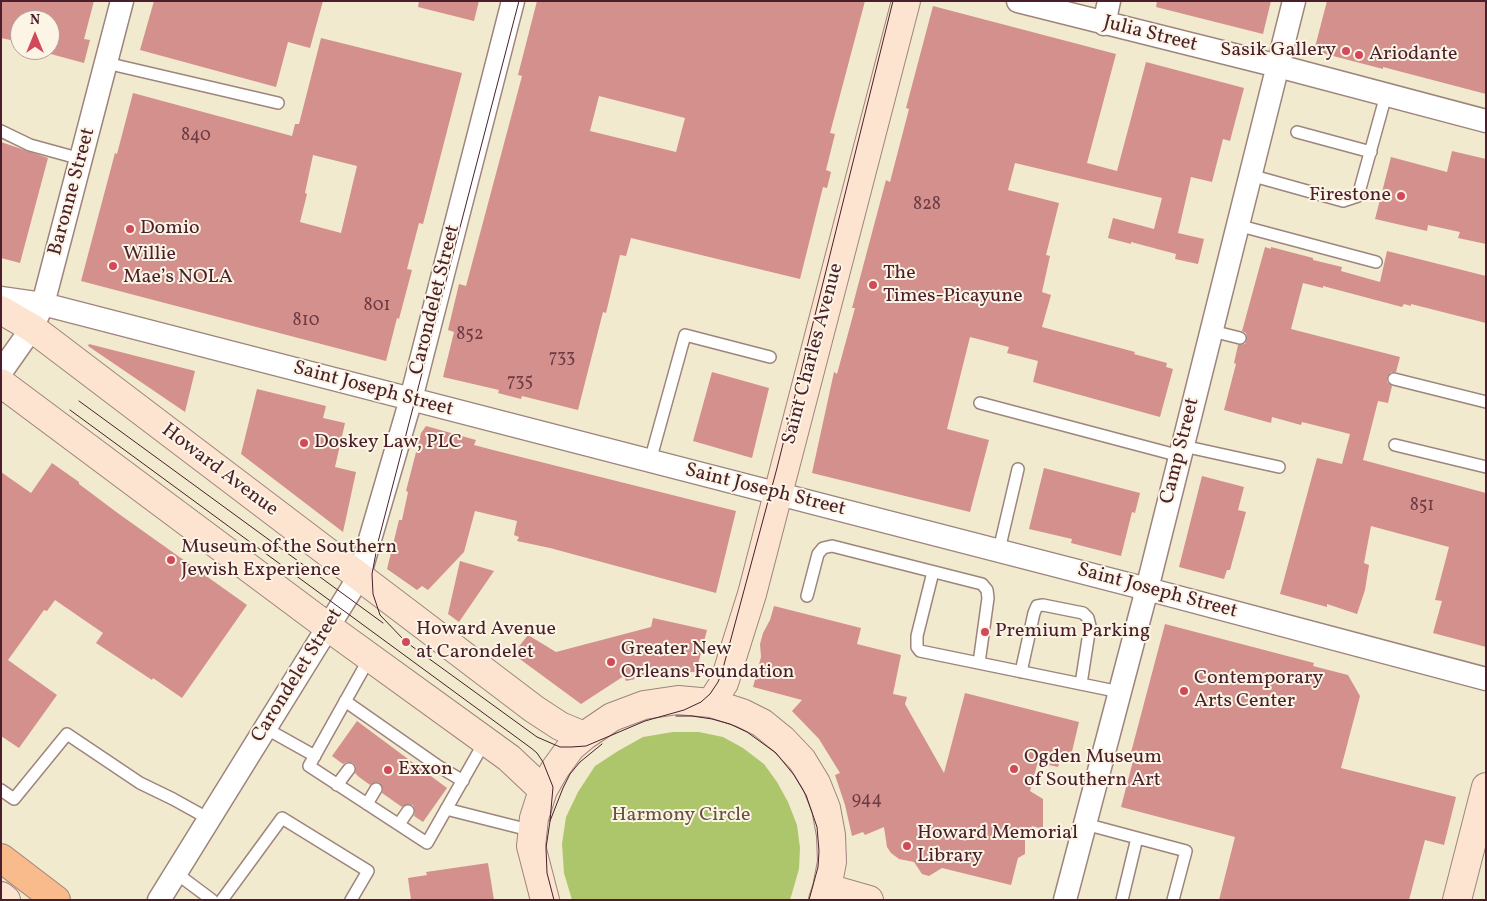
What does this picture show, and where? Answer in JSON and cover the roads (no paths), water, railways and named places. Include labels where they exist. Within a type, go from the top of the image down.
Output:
[{"type":"highway","points":[[1,858],[56,900]]},
{"type":"main road","name":"Saint Charles Avenue","points":[[712,703],[724,683],[752,594],[906,1]]},
{"type":"main road","name":"Howard Avenue","points":[[1,310],[32,328],[534,709],[560,726],[584,736]]},
{"type":"main road","points":[[1,383],[509,758],[543,790]]},
{"type":"main road","points":[[544,900],[531,846],[534,818],[543,790],[555,769],[571,747],[612,717],[644,705],[678,700],[712,703],[738,711],[784,740],[802,760],[816,783],[826,808],[831,834],[832,862],[825,894],[869,900]]},
{"type":"main road","points":[[1457,900],[1486,787]]},
{"type":"main road","points":[[1,896],[6,900]]},
{"type":"street","name":"Baronne Street","points":[[1,372],[32,328],[43,304],[122,1]]},
{"type":"street","name":"Carondelet Street","points":[[159,900],[359,577],[411,399],[513,1]]},
{"type":"street","name":"Julia Street","points":[[1018,1],[1278,66],[1486,121]]},
{"type":"street","points":[[1104,24],[1110,1]]},
{"type":"street","name":"Camp Street","points":[[1065,900],[1147,589],[1294,1]]},
{"type":"street","name":"Saint Joseph Street","points":[[1,298],[43,304],[999,550],[1486,679]]},
{"type":"lane","points":[[106,63],[278,103]]},
{"type":"lane","points":[[1250,175],[1343,201],[1358,196],[1386,95]]},
{"type":"lane","points":[[1,131],[30,145],[81,160]]},
{"type":"lane","points":[[1297,132],[1371,152]]},
{"type":"lane","points":[[1238,226],[1376,262]]},
{"type":"lane","points":[[1212,331],[1240,338]]},
{"type":"lane","points":[[650,461],[685,335],[770,357]]},
{"type":"lane","points":[[1394,379],[1486,402]]},
{"type":"lane","points":[[980,403],[1181,451],[1279,467]]},
{"type":"lane","points":[[1395,445],[1486,467]]},
{"type":"lane","points":[[999,550],[1018,469]]},
{"type":"lane","points":[[807,596],[818,554],[823,548],[832,546],[982,584],[987,590],[988,598],[979,663]]},
{"type":"lane","points":[[933,572],[917,636],[917,647],[920,651],[1120,692]]},
{"type":"lane","points":[[1021,672],[1034,613],[1037,606],[1043,605],[1083,613],[1088,618],[1090,626],[1081,684]]},
{"type":"lane","points":[[370,657],[309,766],[427,843],[485,741]]},
{"type":"lane","points":[[345,701],[377,730],[406,750],[463,781]]},
{"type":"lane","points":[[266,728],[315,756]]},
{"type":"lane","points":[[1,790],[14,799],[67,734],[140,783],[209,819]]},
{"type":"lane","points":[[431,776],[438,766]]},
{"type":"lane","points":[[337,785],[349,769]]},
{"type":"lane","points":[[367,804],[376,789]]},
{"type":"lane","points":[[446,809],[533,832]]},
{"type":"lane","points":[[399,824],[408,811]]},
{"type":"lane","points":[[222,900],[282,818],[368,872],[351,900]]},
{"type":"lane","points":[[1085,824],[1186,852],[1173,900]]},
{"type":"lane","points":[[1122,900],[1137,838]]},
{"type":"lane","points":[[176,873],[212,900]]},
{"type":"tram line","points":[[519,1],[378,542],[372,574],[373,594],[380,615],[406,642],[537,737],[560,747],[586,746],[645,721],[684,710],[701,702],[710,694],[718,682],[777,468],[893,1]]},
{"type":"tram line","points":[[79,401],[383,623]]},
{"type":"tram line","points":[[70,410],[537,753],[543,762],[553,787],[550,821]]},
{"type":"tram line","points":[[676,716],[712,719],[730,724],[747,732],[776,753],[794,775],[806,795],[817,827],[818,867],[809,900]]},
{"type":"tram line","points":[[554,900],[547,873],[546,848],[550,821],[570,774],[580,762],[602,744]]},
{"type":"place","name":"Sasik Gallery","points":[[1346,51]]},
{"type":"place","name":"Ariodante","points":[[1359,55]]},
{"type":"place","name":"Firestone","points":[[1401,196]]},
{"type":"place","name":"Domio","points":[[130,229]]},
{"type":"place","name":"Willie Mae’s NOLA","points":[[113,266]]},
{"type":"place","name":"The Times-Picayune","points":[[873,285]]},
{"type":"place","name":"Doskey Law, PLC","points":[[304,443]]},
{"type":"place","name":"Museum of the Southern Jewish Experience","points":[[171,560]]},
{"type":"place","name":"Premium Parking","points":[[985,632]]},
{"type":"place","name":"Howard Avenue at Carondelet","points":[[406,642]]},
{"type":"place","name":"Greater New Orleans Foundation","points":[[611,662]]},
{"type":"place","name":"Contemporary Arts Center","points":[[1184,691]]},
{"type":"place","name":"Ogden Museum of Southern Art","points":[[1014,769]]},
{"type":"place","name":"Exxon","points":[[388,770]]},
{"type":"place","name":"Howard Memorial Library","points":[[907,846]]},
{"type":"park label","name":"Harmony Circle","points":[[681,816]]}]
